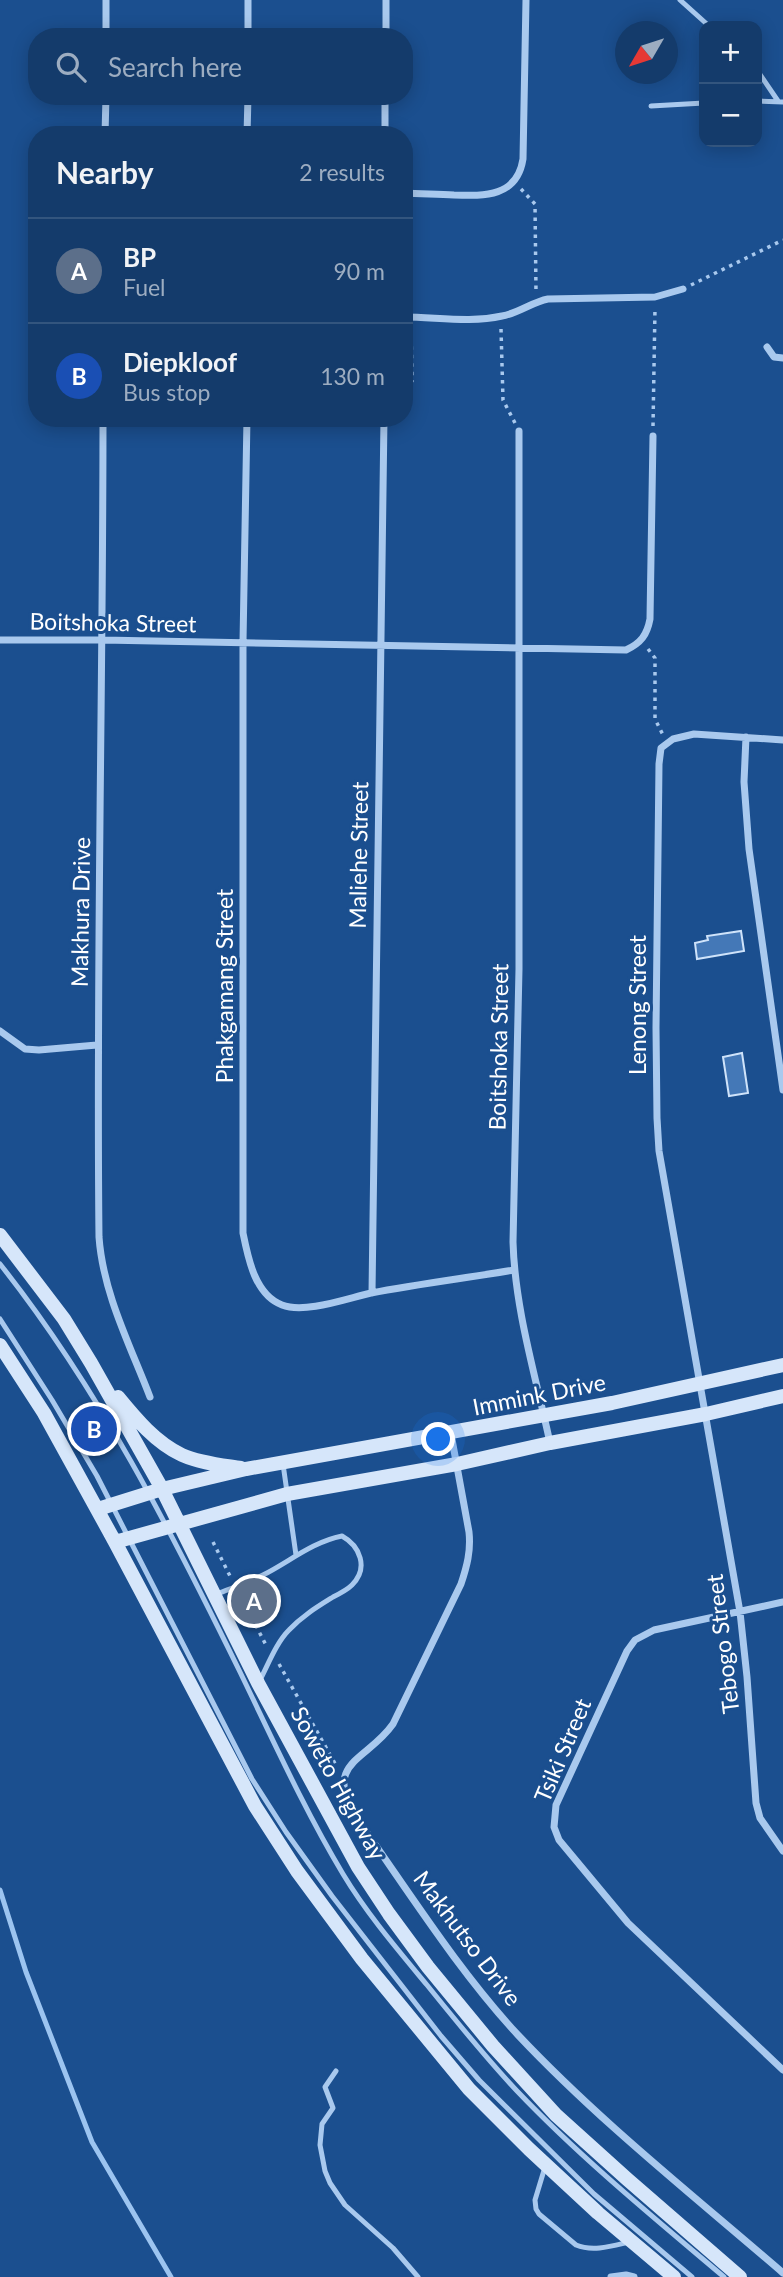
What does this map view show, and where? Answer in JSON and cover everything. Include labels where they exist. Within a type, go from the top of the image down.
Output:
[{"type":"main road","name":"Soweto Highway","points":[[0,1235],[64,1319],[91,1363],[173,1526],[214,1595],[358,1867],[389,1914],[428,1967],[493,2046],[556,2115],[740,2277]]},
{"type":"main road","points":[[0,1345],[105,1507],[255,1805],[297,1871],[362,1959],[469,2089],[545,2165],[674,2277]]},
{"type":"main road","points":[[91,1363],[141,1424],[168,1447],[192,1458],[246,1469]]},
{"type":"main road","name":"Immink Drive","points":[[105,1507],[155,1491],[246,1469],[544,1416],[699,1385],[783,1364]]},
{"type":"main road","points":[[123,1540],[287,1494],[457,1464],[783,1396]]},
{"type":"street","points":[[106,0],[106,28]]},
{"type":"street","points":[[248,0],[248,28]]},
{"type":"street","points":[[386,0],[386,28]]},
{"type":"street","points":[[413,193],[483,195],[503,190],[519,175],[523,159],[526,0]]},
{"type":"street","points":[[105,126],[106,105]]},
{"type":"street","points":[[247,126],[248,105]]},
{"type":"street","points":[[385,105],[385,126]]},
{"type":"street","points":[[413,317],[486,319],[511,314],[537,301],[563,298],[655,297],[683,289]]},
{"type":"street","points":[[766,347],[774,357],[783,358]]},
{"type":"street","name":"Makhura Drive","points":[[103,427],[97,1045],[101,1260],[116,1311],[150,1397]]},
{"type":"street","name":"Phakgamang Street","points":[[247,427],[243,642],[244,1241],[252,1268],[263,1290],[280,1305],[291,1308],[514,1270]]},
{"type":"street","name":"Maliehe Street","points":[[372,1293],[384,427]]},
{"type":"street","name":"Boitshoka Street","points":[[519,431],[519,955],[514,1270],[550,1443]]},
{"type":"street","points":[[641,641],[647,633],[650,620],[653,436]]},
{"type":"street","name":"Boitshoka Street","points":[[0,640],[243,642],[615,652],[626,650],[641,641]]},
{"type":"street","points":[[667,743],[684,735],[694,734],[783,740]]},
{"type":"street","points":[[746,737],[744,782],[749,849],[783,1090]]},
{"type":"street","name":"Lenong Street","points":[[667,743],[661,748],[659,764],[657,1118],[659,1152],[699,1385]]},
{"type":"street","points":[[0,1031],[25,1049],[39,1051],[97,1045]]},
{"type":"street","name":"Tebogo Street","points":[[699,1385],[740,1612],[756,1803],[760,1818],[783,1851]]},
{"type":"street","points":[[344,1778],[352,1762],[380,1741],[393,1724],[461,1584],[468,1564],[470,1546],[451,1434]]},
{"type":"street","name":"Tsiki Street","points":[[783,1602],[653,1630],[635,1640],[627,1651],[556,1805],[554,1827],[564,1848],[628,1923],[783,2070]]},
{"type":"street","name":"Makhutso Drive","points":[[344,1778],[344,1795],[353,1813],[501,2015],[545,2062],[617,2130],[783,2275]]},
{"type":"street","points":[[611,2277],[634,2277]]},
{"type":"lane","points":[[680,0],[703,21]]},
{"type":"lane","points":[[762,77],[780,101]]},
{"type":"lane","points":[[762,102],[780,101]]},
{"type":"lane","points":[[651,106],[699,103]]},
{"type":"lane","name":"Soweto Highway","points":[[0,1264],[61,1346],[155,1491]]},
{"type":"lane","points":[[0,1319],[52,1400],[105,1507]]},
{"type":"lane","points":[[283,1463],[296,1555]]},
{"type":"lane","name":"Soweto Highway","points":[[173,1526],[299,1793],[344,1876],[385,1934],[516,2091],[599,2170],[724,2277]]},
{"type":"lane","points":[[214,1595],[263,1575],[331,1538],[342,1536],[352,1542],[362,1559],[352,1586],[301,1618],[285,1633],[258,1682]]},
{"type":"lane","points":[[123,1540],[252,1779],[332,1896],[441,2036],[479,2080],[594,2194],[692,2277]]},
{"type":"lane","points":[[336,2071],[325,2087],[334,2104],[322,2124],[320,2145],[325,2171],[345,2205],[393,2248],[418,2277]]},
{"type":"lane","points":[[545,2165],[536,2200],[539,2214],[582,2248],[603,2248],[632,2242]]},
{"type":"path","points":[[514,181],[535,204],[537,301]]},
{"type":"path","points":[[683,289],[783,240]]},
{"type":"path","points":[[653,436],[655,297]]},
{"type":"path","points":[[501,317],[502,400],[519,431]]},
{"type":"path","points":[[641,641],[654,658],[654,719],[667,743]]},
{"type":"path","points":[[213,1542],[261,1639],[344,1778]]},
{"type":"building","points":[[741,931],[744,951],[697,959],[695,943],[708,940],[707,936]]},
{"type":"building","points":[[742,1053],[748,1093],[729,1096],[723,1057]]},
{"type":"waterway","points":[[0,1890],[26,1972],[92,2142],[171,2277]]},
{"type":"place","name":"Diepkloof","points":[[94,1429]]},
{"type":"place","name":"BP","points":[[254,1601]]}]
